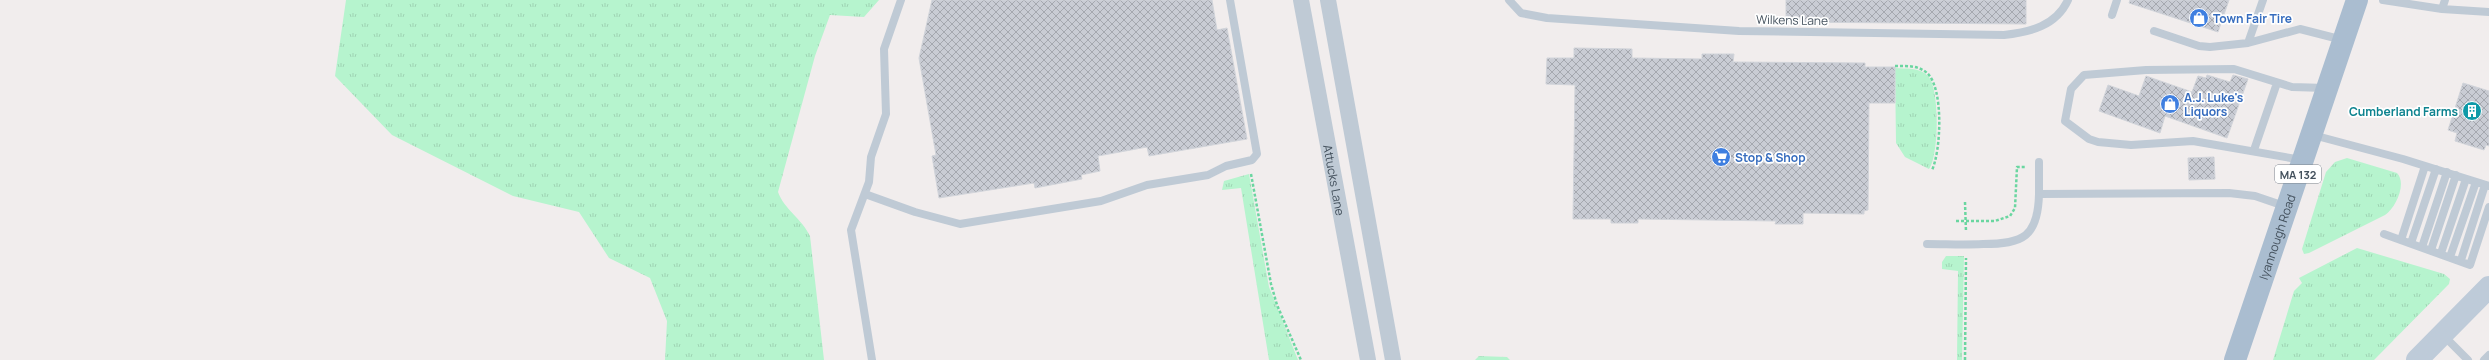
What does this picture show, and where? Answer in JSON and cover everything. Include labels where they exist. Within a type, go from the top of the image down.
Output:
[{"type":"main road","name":"Iyannough Road","points":[[2235,360],[2357,0]]},
{"type":"main road","points":[[2417,360],[2489,288]]},
{"type":"street","name":"Attucks Lane","points":[[1301,0],[1368,360]]},
{"type":"street","name":"Attucks Lane","points":[[1328,0],[1393,360]]},
{"type":"lane","points":[[872,360],[851,235],[870,182],[871,157],[886,114],[885,41],[901,0]]},
{"type":"lane","points":[[865,194],[915,212],[960,224],[1101,201],[1147,185],[1214,173],[1226,166],[1256,158],[1230,0]]},
{"type":"lane","name":"Wilkens Lane","points":[[1509,0],[1521,13],[1554,19],[1739,31],[2004,35],[2027,32],[2046,25],[2062,10],[2068,0]]},
{"type":"lane","points":[[2112,15],[2117,0]]},
{"type":"lane","points":[[2248,43],[2263,0]]},
{"type":"lane","points":[[2383,0],[2442,10],[2489,12]]},
{"type":"lane","points":[[2442,10],[2445,0]]},
{"type":"lane","points":[[2154,31],[2199,46],[2222,47],[2248,43],[2300,29],[2343,40]]},
{"type":"lane","points":[[2302,160],[2254,150],[2180,140],[2132,145],[2098,142],[2089,139],[2065,121],[2071,89],[2084,75],[2201,69],[2234,69],[2292,87],[2327,88]]},
{"type":"lane","points":[[2254,150],[2277,83]]},
{"type":"lane","points":[[2311,134],[2447,172],[2487,185],[2461,260]]},
{"type":"lane","points":[[1927,244],[2014,243],[2027,234],[2035,222],[2039,194],[2039,164]]},
{"type":"lane","points":[[2401,240],[2425,166]]},
{"type":"lane","points":[[2411,243],[2436,169]]},
{"type":"lane","points":[[2422,247],[2447,172]]},
{"type":"lane","points":[[2431,250],[2456,175]]},
{"type":"lane","points":[[2441,254],[2466,179]]},
{"type":"lane","points":[[2450,257],[2476,182]]},
{"type":"lane","points":[[2039,194],[2229,193],[2255,196],[2288,207]]},
{"type":"lane","points":[[2384,234],[2461,260],[2470,265],[2489,207]]},
{"type":"lane","points":[[2442,334],[2468,360]]},
{"type":"lane","points":[[2484,360],[2489,355]]},
{"type":"path","points":[[1895,66],[1917,67],[1927,73],[1935,82],[1938,95],[1938,143],[1937,157],[1932,170]]},
{"type":"path","points":[[1249,160],[1271,284],[1277,306],[1300,360]]},
{"type":"path","points":[[1956,221],[1995,221],[2010,216],[2015,208],[2017,167],[2039,164]]},
{"type":"path","points":[[1965,202],[1966,233]]},
{"type":"path","points":[[1965,360],[1966,258]]},
{"type":"green space","points":[[346,0],[879,0],[864,17],[830,15],[815,56],[778,192],[784,204],[807,230],[810,236],[824,360],[665,360],[667,321],[650,278],[609,258],[579,212],[513,196],[392,135],[335,76]]},
{"type":"green space","points":[[1895,68],[1921,71],[1928,76],[1932,83],[1935,94],[1937,122],[1935,151],[1929,169],[1905,157],[1896,143]]},
{"type":"green space","points":[[2347,158],[2397,173],[2400,177],[2401,183],[2399,195],[2393,207],[2385,215],[2309,253],[2304,254],[2302,249],[2326,172],[2335,162]]},
{"type":"green space","points":[[1249,174],[1269,287],[1298,360],[1269,360],[1241,188],[1222,190],[1224,181]]},
{"type":"green space","points":[[2357,248],[2444,274],[2450,279],[2449,284],[2374,360],[2273,360],[2294,291],[2302,283],[2299,278]]},
{"type":"green space","points":[[1946,256],[1964,256],[1962,360],[1957,360],[1958,271],[1942,269],[1942,262]]},
{"type":"green space","points":[[1479,356],[1507,357],[1510,360],[1475,360]]},
{"type":"building","points":[[932,0],[1212,0],[1217,30],[1227,28],[1247,139],[1149,156],[1147,147],[1098,156],[1100,171],[1081,175],[1082,179],[1035,188],[1034,183],[939,198],[932,156],[936,155],[919,58]]},
{"type":"building","points":[[1786,0],[2026,0],[2026,24],[1786,22]]},
{"type":"building","name":"Town Fair Tire","points":[[2130,0],[2229,0],[2218,32],[2129,3]]},
{"type":"building","name":"Stop & Shop","points":[[1574,48],[1632,49],[1632,58],[1702,59],[1702,54],[1734,54],[1733,62],[1865,63],[1865,67],[1895,67],[1895,103],[1869,103],[1868,210],[1864,211],[1864,214],[1803,213],[1803,224],[1775,224],[1776,221],[1638,219],[1638,223],[1611,223],[1611,219],[1573,219],[1575,85],[1546,84],[1547,58],[1574,58]]},
{"type":"building","name":"A.J. Luke's Liquors","points":[[2207,75],[2230,82],[2233,75],[2248,79],[2227,138],[2165,116],[2160,133],[2099,111],[2108,85],[2139,96],[2146,76],[2192,92],[2198,76],[2206,78]]},
{"type":"building","name":"Cumberland Farms","points":[[2463,83],[2489,91],[2489,146],[2486,145],[2484,150],[2455,141],[2457,133],[2448,130]]},
{"type":"building","points":[[2214,157],[2215,179],[2189,180],[2188,158]]},
{"type":"place","name":"Town Fair Tire","points":[[2199,18]]},
{"type":"place","name":"A.J. Luke's Liquors","points":[[2170,104]]},
{"type":"place","name":"Cumberland Farms","points":[[2472,111]]},
{"type":"place","name":"Stop & Shop","points":[[1721,157]]}]
